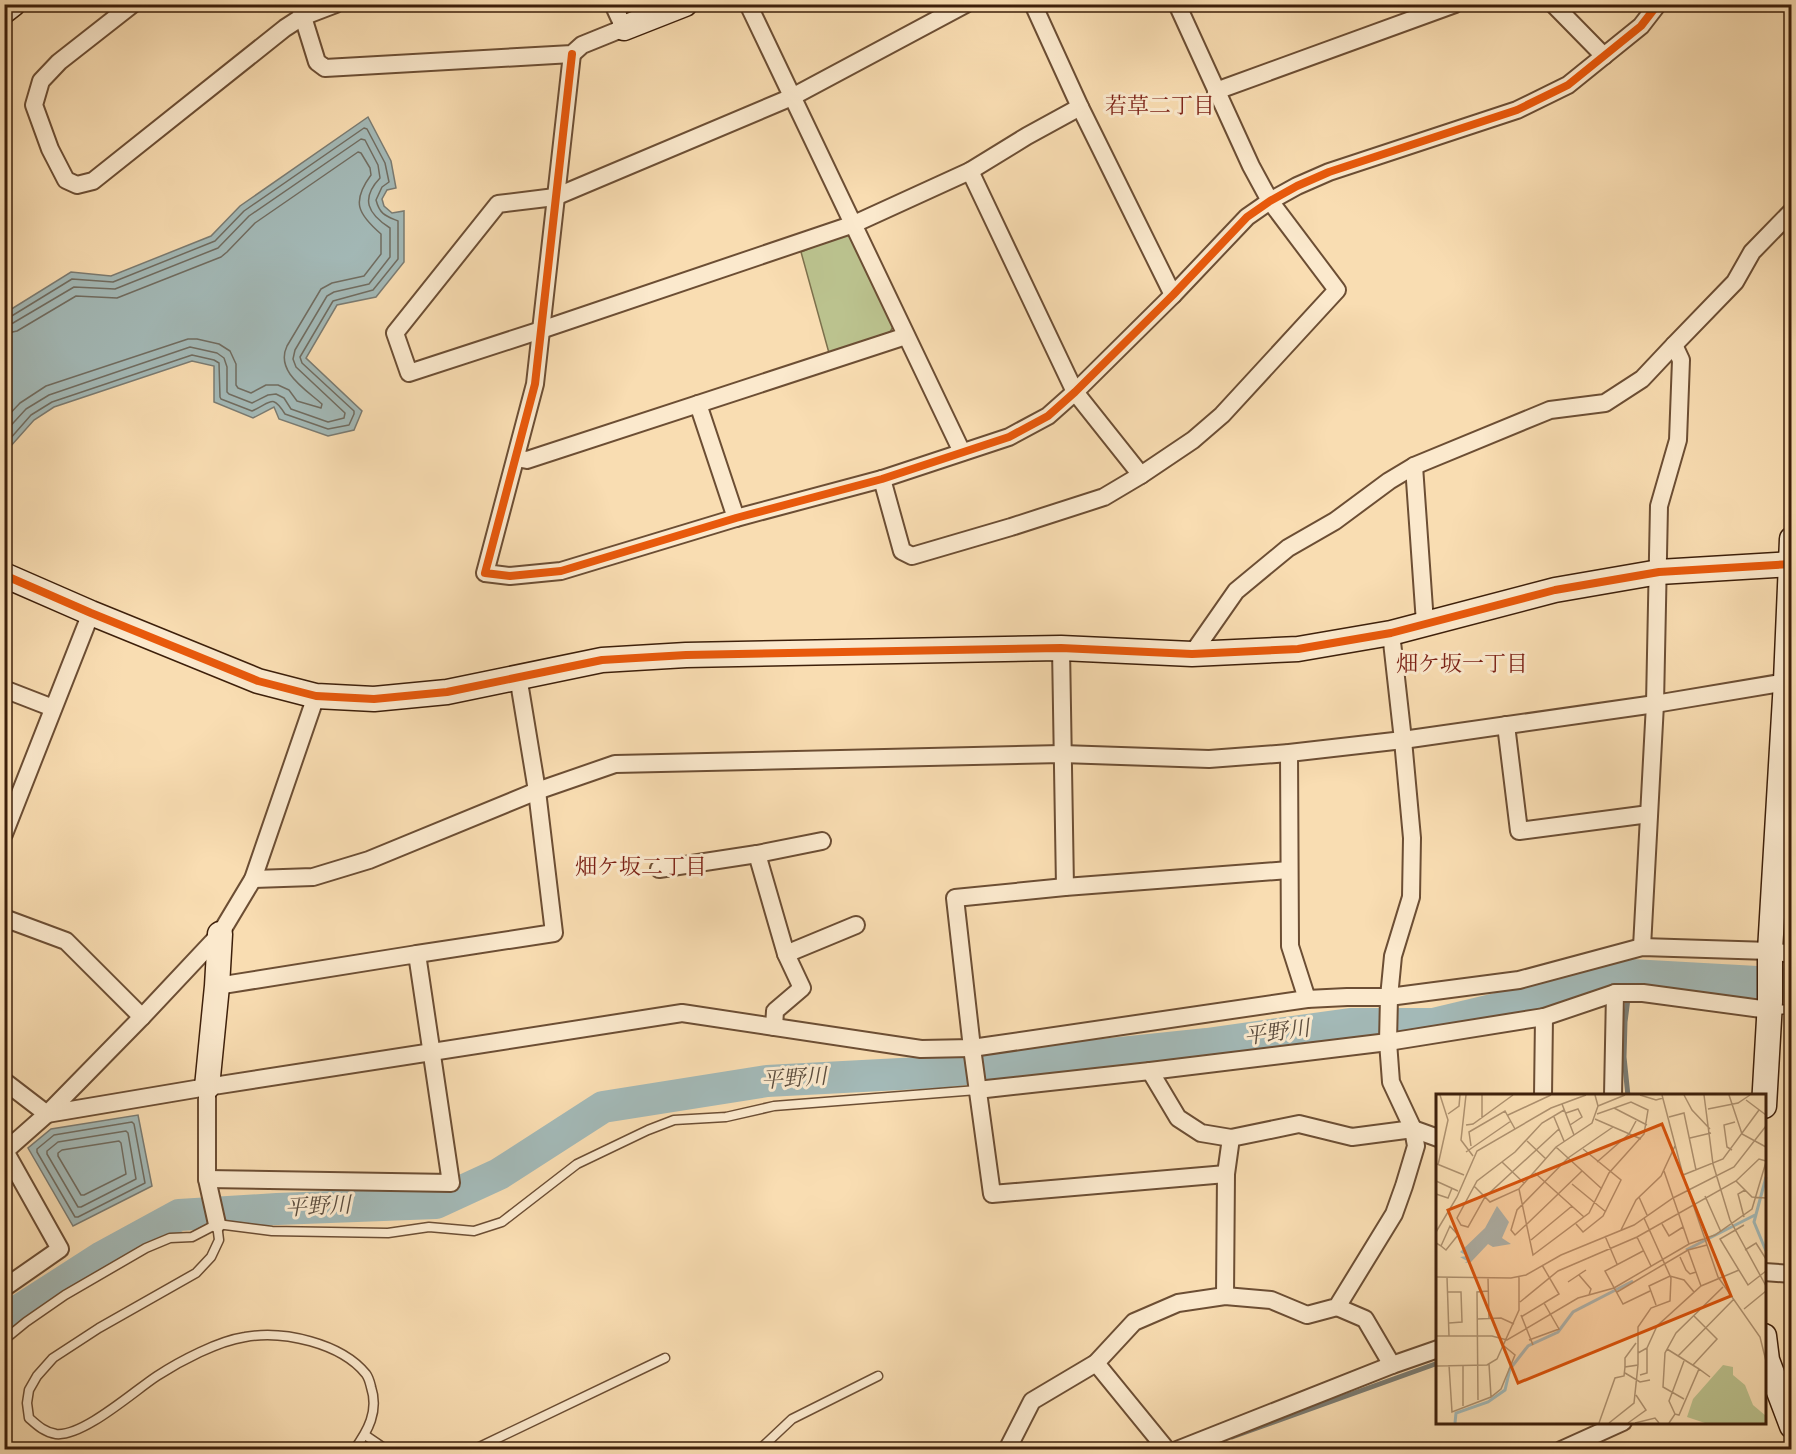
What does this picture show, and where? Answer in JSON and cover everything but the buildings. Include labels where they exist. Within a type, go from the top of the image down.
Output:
[{"type":"street","points":[[4,10],[13,4]]},
{"type":"street","points":[[133,4],[59,62],[41,81],[34,105],[50,149],[66,180],[77,185],[93,181],[285,28],[300,11],[336,4]]},
{"type":"street","points":[[614,4],[624,28]]},
{"type":"street","points":[[300,11],[317,62],[326,68],[572,54],[582,45],[685,4]]},
{"type":"street","points":[[748,4],[962,452]]},
{"type":"street","points":[[966,4],[792,97],[555,197],[498,204],[395,333],[409,373],[854,224],[970,171],[1080,107]]},
{"type":"street","points":[[1033,4],[1080,107],[1173,295]]},
{"type":"street","points":[[882,479],[902,551],[912,556],[1104,497],[1194,440],[1222,415],[1337,290],[1270,201],[1251,166],[1177,4]]},
{"type":"street","points":[[1216,90],[1455,4]]},
{"type":"street","points":[[1553,4],[1605,56]]},
{"type":"street","points":[[572,54],[535,384],[485,573],[510,576],[561,571],[736,518],[882,479],[1009,437],[1048,416],[1076,392],[1248,217],[1270,201],[1329,172],[1517,110],[1568,85],[1641,26],[1658,4]]},
{"type":"street","points":[[970,171],[1076,392],[1141,475]]},
{"type":"street","points":[[1192,654],[1236,591],[1288,548],[1335,521],[1389,481],[1414,466],[1550,410],[1605,403],[1642,379],[1735,282],[1752,252],[1791,211]]},
{"type":"street","points":[[516,458],[527,460],[906,336]]},
{"type":"street","points":[[1642,946],[1655,704],[1659,506],[1678,440],[1681,360],[1674,345]]},
{"type":"street","points":[[698,404],[736,518]]},
{"type":"street","points":[[1414,466],[1425,623]]},
{"type":"street","points":[[1766,1094],[1777,1007],[1777,955],[1789,681],[1791,539]]},
{"type":"street","points":[[4,575],[258,681],[316,696],[374,699],[447,692],[602,660],[674,656],[1061,648],[1192,654],[1298,650],[1391,633],[1555,590],[1659,572],[1791,564]]},
{"type":"street","points":[[4,834],[91,613]]},
{"type":"street","points":[[1337,1307],[1394,1214],[1416,1146],[1413,1129],[1391,1082],[1388,1042],[1389,997],[1394,956],[1411,897],[1412,838],[1391,633]]},
{"type":"street","points":[[1061,648],[1065,887]]},
{"type":"street","points":[[217,986],[554,933],[537,790],[518,676]]},
{"type":"street","points":[[253,879],[313,877],[369,860],[537,790],[615,764],[1062,754],[1209,759],[1289,753],[1403,740],[1655,704],[1789,681]]},
{"type":"street","points":[[4,689],[53,708]]},
{"type":"street","points":[[4,1288],[60,1249],[5,1152],[47,1114],[220,934],[253,879],[316,696]]},
{"type":"street","points":[[1506,725],[1519,831],[1648,814]]},
{"type":"street","points":[[1289,753],[1290,946],[1307,999]]},
{"type":"street","points":[[659,869],[757,855],[822,841]]},
{"type":"street","points":[[757,855],[786,954],[802,988],[775,1011],[774,1027]]},
{"type":"street","points":[[1226,1174],[992,1194],[977,1090],[955,898],[1288,870]]},
{"type":"street","points":[[4,918],[66,941],[142,1017]]},
{"type":"street","points":[[786,954],[856,925]]},
{"type":"street","points":[[217,1224],[207,1179],[207,1087],[220,934]]},
{"type":"street","points":[[4,1082],[47,1114],[681,1013],[921,1049],[972,1048],[1307,999],[1389,997],[1519,980],[1642,946],[1777,955]]},
{"type":"street","points":[[207,1179],[451,1182],[417,954]]},
{"type":"street","points":[[977,1090],[1388,1042],[1544,1017],[1615,993],[1643,993],[1777,1007]]},
{"type":"street","points":[[1613,1094],[1615,993]]},
{"type":"street","points":[[1543,1094],[1544,1017]]},
{"type":"street","points":[[1150,1071],[1178,1118],[1201,1133],[1231,1138],[1299,1124],[1352,1137],[1413,1129],[1436,1138]]},
{"type":"street","points":[[1226,1296],[1226,1174],[1231,1138]]},
{"type":"street","points":[[1766,1272],[1791,1274]]},
{"type":"street","points":[[1007,1449],[1032,1401],[1096,1363],[1134,1322],[1178,1303],[1226,1296],[1271,1300],[1307,1315],[1337,1307],[1365,1319],[1392,1365]]},
{"type":"street","points":[[1177,1449],[1436,1349]]},
{"type":"street","points":[[1766,1361],[1791,1426]]},
{"type":"street","points":[[1096,1363],[1167,1449]]},
{"type":"street","points":[[1561,1449],[1618,1424]]},
{"type":"lane","points":[[4,1340],[65,1294],[146,1248],[170,1238],[192,1237],[217,1224],[283,1232],[388,1233],[429,1227],[474,1231],[502,1222],[577,1164],[648,1130],[675,1120],[726,1117],[774,1106],[977,1090]]},
{"type":"lane","points":[[217,1224],[219,1240],[211,1257],[196,1273],[99,1328],[53,1358],[37,1376],[29,1390],[28,1418],[41,1429],[57,1434],[75,1430],[106,1413],[159,1375],[206,1349],[244,1337],[281,1335],[317,1343],[346,1356],[368,1376],[375,1398],[371,1422],[365,1435],[354,1449]]},
{"type":"lane","points":[[474,1449],[665,1358]]},
{"type":"lane","points":[[759,1449],[792,1419],[878,1376]]},
{"type":"lane","points":[[365,1435],[387,1449]]},
{"type":"green space","points":[[846,233],[852,233],[893,327],[890,332],[829,353],[801,252]]},
{"type":"water","points":[[368,117],[391,161],[396,188],[387,190],[382,199],[384,206],[392,213],[404,211],[404,262],[376,297],[337,305],[306,358],[362,411],[354,430],[328,436],[279,419],[274,407],[253,418],[214,402],[214,366],[192,361],[54,407],[34,420],[10,447],[5,446],[5,313],[71,272],[111,276],[211,236],[240,206]]},
{"type":"water","points":[[138,1115],[152,1186],[73,1226],[28,1148],[51,1129]]},
{"type":"waterway","points":[[1628,1094],[1624,1057],[1625,1022],[1631,975]]},
{"type":"waterway","name":"平野川","points":[[4,1320],[102,1257],[179,1215],[436,1203],[499,1174],[603,1107],[767,1081],[939,1072],[1207,1044],[1350,1024],[1433,1024],[1631,975],[1792,984]]},
{"type":"waterway","points":[[1232,1437],[1436,1364]]},
{"type":"cycle path","points":[[572,54],[535,384],[485,573],[510,576],[561,571],[736,518],[882,479],[1009,437],[1048,416],[1075,392],[1173,295],[1247,217],[1270,201],[1329,172],[1517,110],[1568,85],[1641,26],[1658,4]]},
{"type":"cycle path","points":[[4,575],[258,681],[316,696],[374,699],[447,692],[602,660],[686,655],[1061,648],[1192,654],[1298,649],[1391,633],[1555,590],[1659,572],[1792,564]]},
{"type":"district","name":"若草二丁目","points":[[1160,107]]},
{"type":"district","name":"畑ケ坂一丁目","points":[[1462,665]]},
{"type":"district","name":"畑ケ坂二丁目","points":[[641,868]]}]
